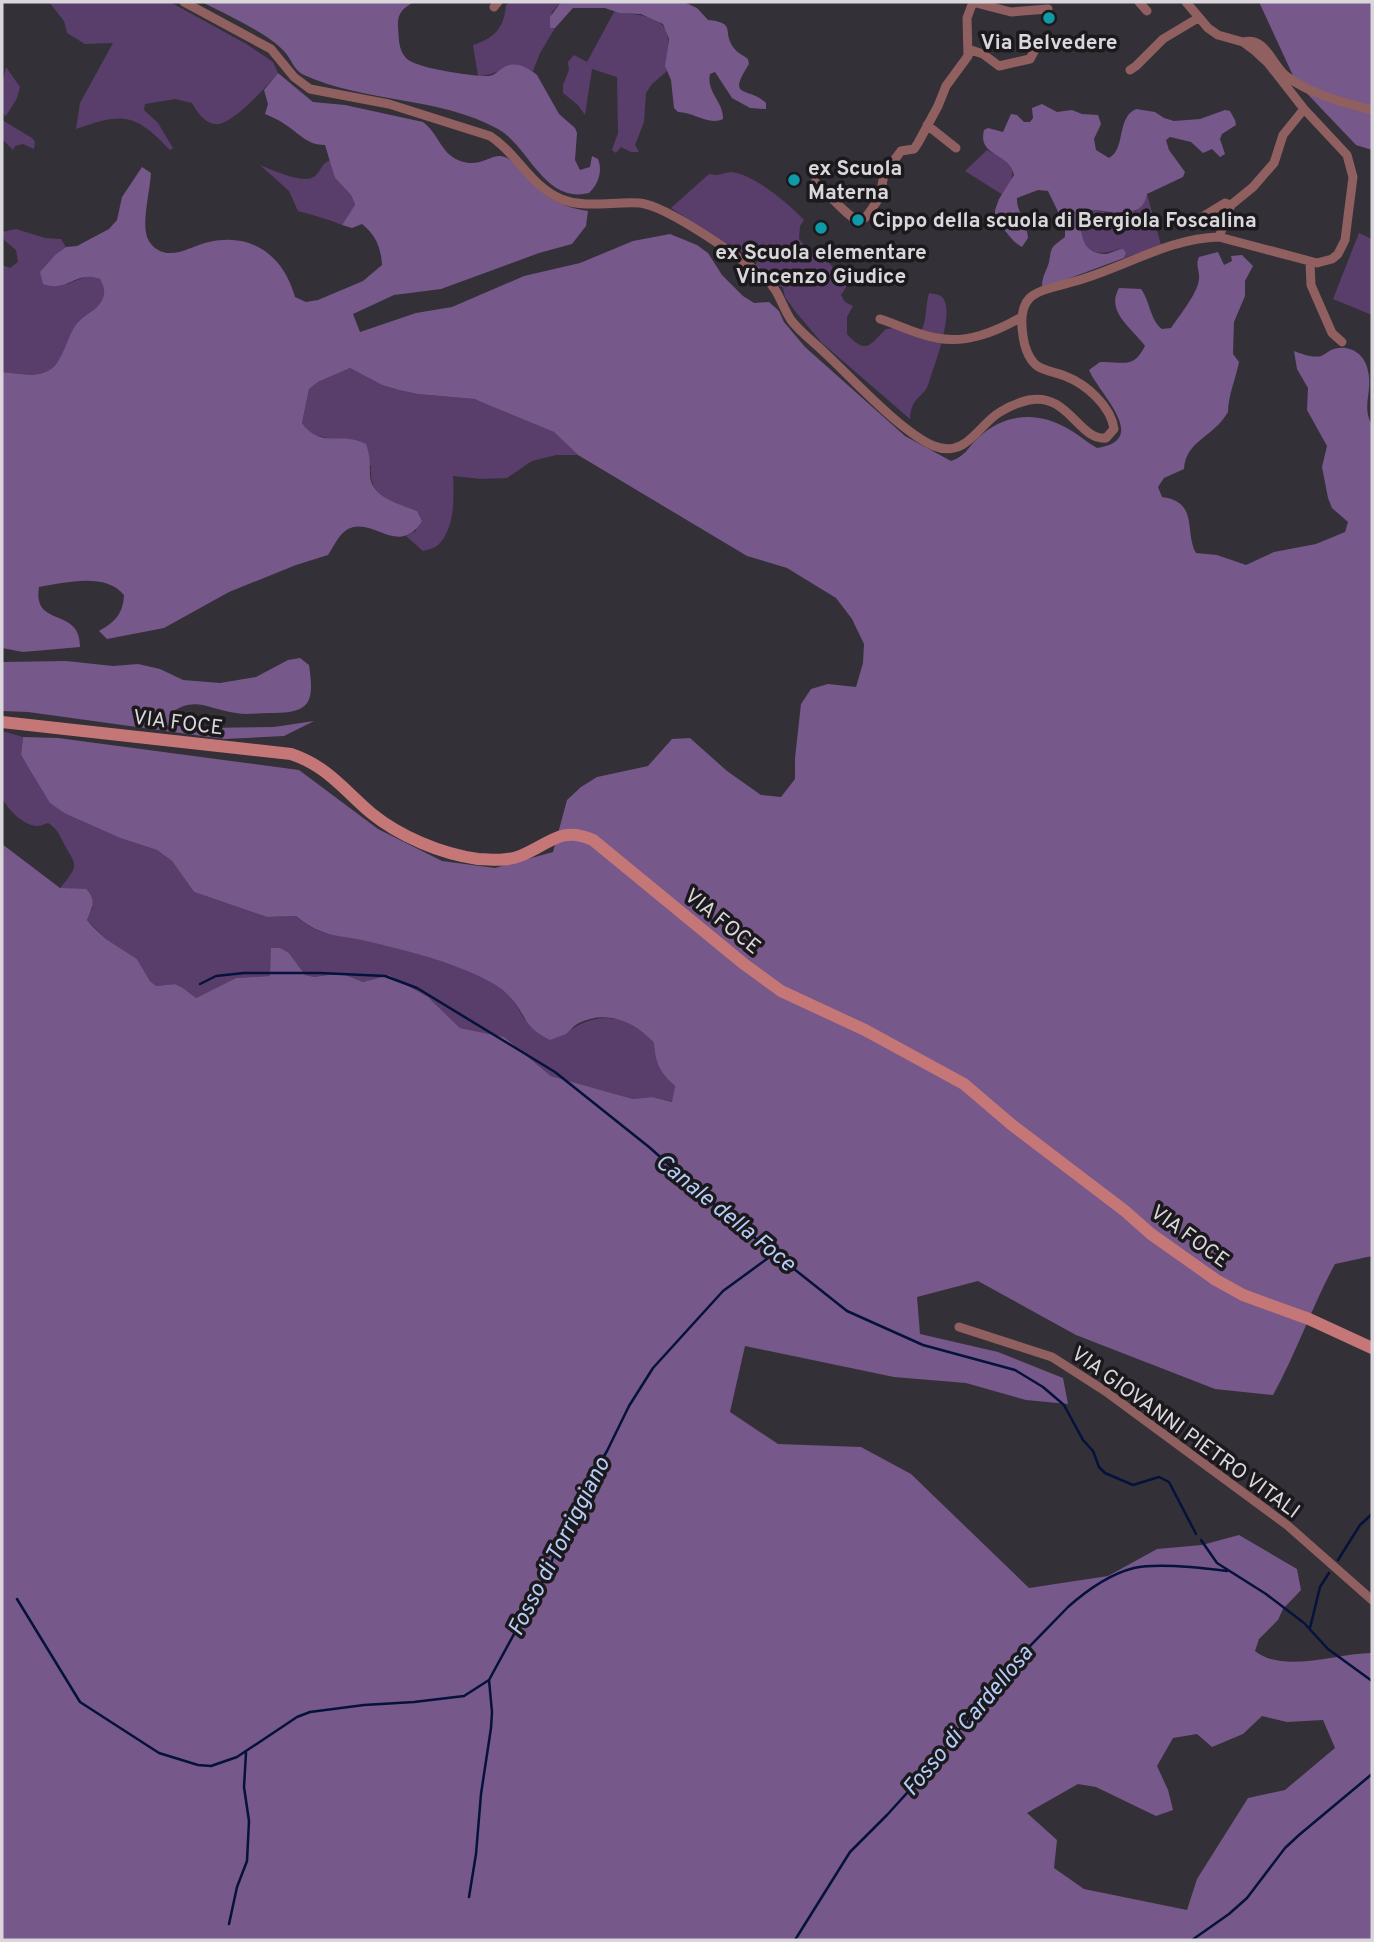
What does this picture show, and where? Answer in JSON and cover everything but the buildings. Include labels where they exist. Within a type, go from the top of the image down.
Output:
[{"type":"main road","name":"VIA FOCE","points":[[2,722],[291,754],[324,769],[374,815],[397,831],[422,842],[474,858],[491,860],[518,857],[564,834],[581,834],[593,839],[612,852],[691,922],[772,984],[803,1002],[865,1030],[964,1084],[1151,1234],[1216,1280],[1243,1295],[1309,1319],[1372,1348]]},
{"type":"street","points":[[184,2],[271,49],[294,77],[310,89],[389,104],[490,136],[502,144],[544,189],[562,199],[584,204],[640,203],[655,206],[673,215],[768,280],[792,321],[894,417],[934,446],[945,449],[959,448],[1000,412],[1034,399],[1062,407],[1092,436],[1106,438],[1114,429],[1107,410],[1086,388],[1075,380],[1037,366],[1031,359],[1024,342],[1020,318],[1027,299],[1038,293],[1085,279],[1189,240],[1219,237],[1317,263],[1332,259],[1342,247],[1353,177],[1347,155],[1304,109],[1268,63],[1243,43],[1218,35],[1198,18],[1186,2]]},
{"type":"street","points":[[815,182],[841,205],[852,219],[860,221],[866,217],[880,197],[888,168],[901,151],[914,149],[946,86],[968,56],[967,18],[972,2],[1011,12],[1023,6],[1048,9]]},
{"type":"street","points":[[1139,2],[1147,11]]},
{"type":"street","points":[[1130,70],[1163,39],[1198,18]]},
{"type":"street","points":[[1243,43],[1251,40],[1259,43],[1284,74],[1310,91],[1372,110]]},
{"type":"street","points":[[968,49],[984,54],[999,66],[1030,58],[1036,48],[1034,42]]},
{"type":"street","points":[[1219,237],[1231,205],[1253,187],[1274,163],[1283,135],[1304,109]]},
{"type":"street","points":[[927,125],[956,148]]},
{"type":"street","points":[[1197,220],[1225,203],[1231,205]]},
{"type":"street","points":[[1310,262],[1311,285],[1332,333],[1342,342]]},
{"type":"street","points":[[880,319],[933,338],[947,340],[979,336],[1003,328],[1020,318]]},
{"type":"street","name":"VIA GIOVANNI PIETRO VITALI","points":[[959,1327],[1052,1357],[1105,1391],[1287,1525],[1372,1600]]},
{"type":"shaded area","points":[[49,2],[170,2],[248,45],[273,62],[278,73],[248,105],[222,123],[215,124],[204,119],[192,103],[175,99],[145,104],[144,110],[158,123],[173,148],[170,150],[147,129],[128,119],[106,120],[76,129],[80,103],[113,43],[85,44],[67,33],[64,21]]},
{"type":"shaded area","points":[[202,2],[414,2],[404,9],[399,18],[399,43],[406,58],[432,68],[482,76],[491,75],[512,65],[529,69],[537,75],[559,114],[575,128],[575,160],[580,170],[590,167],[592,156],[598,159],[600,173],[597,182],[589,193],[573,194],[560,190],[538,171],[509,137],[475,118],[426,105],[352,91],[304,75],[284,51],[267,37]]},
{"type":"shaded area","points":[[511,2],[561,2],[552,12],[550,27],[555,28],[533,71],[518,66],[478,76],[473,45],[497,31],[506,5]]},
{"type":"shaded area","points":[[561,2],[684,2],[697,8],[708,20],[726,26],[733,47],[748,59],[749,64],[739,83],[740,88],[766,103],[766,109],[750,108],[732,98],[715,72],[710,74],[710,86],[721,107],[723,119],[712,121],[678,112],[674,108],[671,80],[665,66],[669,39],[663,24],[641,14],[619,13],[605,8],[573,8],[555,28],[550,28],[550,17]]},
{"type":"shaded area","points":[[1259,2],[1372,2],[1372,150],[1356,145],[1296,82]]},
{"type":"shaded area","points":[[614,12],[649,17],[663,26],[667,33],[667,71],[646,93],[644,122],[635,145],[639,152],[631,152],[621,147],[616,153],[612,150],[618,133],[617,77],[592,69],[585,115],[578,105],[563,93],[569,70],[568,62],[574,55],[587,62]]},
{"type":"shaded area","points":[[6,67],[20,87],[6,116],[2,113],[2,86]]},
{"type":"shaded area","points":[[278,73],[313,102],[345,105],[423,122],[452,157],[474,163],[503,156],[514,163],[547,196],[570,207],[588,211],[586,226],[572,244],[539,253],[441,289],[394,295],[353,314],[360,332],[416,313],[452,307],[524,276],[580,263],[633,241],[670,234],[697,245],[708,253],[722,275],[743,296],[754,303],[769,302],[779,311],[784,322],[805,347],[905,436],[951,461],[964,454],[989,429],[1020,417],[1054,422],[1097,448],[1113,443],[1120,436],[1121,426],[1089,370],[1100,362],[1132,361],[1141,354],[1145,346],[1118,312],[1115,305],[1119,288],[1141,289],[1158,325],[1162,329],[1171,328],[1198,285],[1199,257],[1218,252],[1224,265],[1232,261],[1231,256],[1242,255],[1253,266],[1245,281],[1245,296],[1234,322],[1233,354],[1239,362],[1228,412],[1215,428],[1195,445],[1186,459],[1184,469],[1164,478],[1158,487],[1162,497],[1174,500],[1186,511],[1196,553],[1217,555],[1246,565],[1274,552],[1316,544],[1345,532],[1348,522],[1332,508],[1328,498],[1322,467],[1327,446],[1307,410],[1308,388],[1297,369],[1294,351],[1322,356],[1331,350],[1344,348],[1355,351],[1363,359],[1369,379],[1367,412],[1372,425],[1372,1256],[1335,1264],[1273,1395],[1215,1389],[1076,1335],[978,1281],[917,1297],[920,1334],[998,1352],[1063,1378],[1068,1404],[1026,1400],[966,1383],[894,1377],[745,1346],[730,1412],[778,1444],[861,1447],[911,1474],[1029,1588],[1108,1576],[1157,1549],[1202,1545],[1239,1535],[1297,1569],[1301,1590],[1259,1639],[1255,1651],[1267,1658],[1295,1662],[1372,1653],[1372,1940],[2,1940],[2,844],[60,888],[86,889],[92,903],[87,920],[106,939],[137,959],[156,986],[175,984],[196,998],[236,978],[270,976],[271,948],[280,948],[289,953],[305,975],[314,977],[341,973],[363,982],[389,975],[428,997],[460,1028],[504,1037],[551,1076],[633,1099],[652,1097],[672,1102],[675,1086],[659,1067],[654,1043],[638,1029],[620,1020],[600,1017],[589,1019],[577,1024],[566,1034],[550,1040],[534,1030],[503,990],[465,970],[407,951],[332,935],[315,929],[296,916],[267,917],[194,892],[172,861],[157,850],[120,838],[66,814],[50,803],[21,755],[23,737],[58,738],[299,770],[378,829],[442,861],[495,868],[553,852],[567,800],[597,777],[648,766],[672,739],[690,738],[727,771],[761,795],[781,797],[795,779],[801,704],[811,689],[828,684],[856,687],[863,663],[864,644],[852,619],[836,598],[787,568],[747,556],[578,455],[554,432],[474,399],[399,390],[382,385],[350,368],[318,382],[309,389],[302,423],[309,431],[324,438],[357,440],[366,444],[372,484],[381,495],[417,511],[422,521],[413,531],[404,536],[395,536],[367,527],[348,529],[339,537],[328,555],[229,592],[164,628],[107,639],[99,631],[117,617],[123,602],[124,595],[116,588],[96,581],[39,587],[39,600],[43,608],[73,626],[78,634],[80,647],[23,652],[2,648],[2,372],[33,375],[51,369],[58,361],[75,326],[100,304],[104,292],[100,279],[84,277],[60,286],[52,286],[43,284],[40,272],[66,247],[77,246],[109,229],[117,220],[122,197],[142,167],[151,173],[146,233],[157,250],[178,252],[221,240],[250,243],[273,258],[290,282],[295,297],[306,302],[318,300],[363,281],[382,265],[377,242],[367,228],[362,224],[352,228],[342,225],[355,205],[351,195],[335,178],[325,145],[308,141],[265,114],[268,104],[264,90]],"holes":[[[1262,1716],[1287,1722],[1323,1720],[1335,1748],[1285,1790],[1248,1798],[1197,1879],[1187,1910],[1084,1889],[1054,1868],[1057,1840],[1027,1813],[1078,1784],[1096,1787],[1156,1816],[1173,1810],[1168,1790],[1157,1766],[1173,1738],[1197,1734],[1212,1747],[1243,1734]]]},
{"type":"shaded area","points":[[1042,104],[1057,112],[1072,110],[1098,115],[1101,124],[1094,139],[1096,150],[1109,158],[1118,148],[1126,119],[1136,109],[1155,112],[1174,121],[1200,119],[1225,110],[1230,111],[1236,125],[1222,134],[1220,139],[1225,154],[1220,157],[1212,149],[1203,153],[1191,142],[1170,137],[1166,140],[1169,150],[1185,172],[1183,177],[1147,194],[1137,210],[1078,212],[1078,224],[1087,247],[1101,254],[1123,249],[1126,253],[1124,258],[1042,286],[1052,250],[1065,237],[1065,226],[1048,191],[1038,190],[1017,198],[1028,238],[1022,247],[1010,237],[995,218],[995,210],[1014,175],[1007,162],[989,150],[983,139],[984,130],[988,128],[1003,132],[1011,114],[1017,115],[1024,122],[1030,122],[1033,118],[1032,108]]},
{"type":"shaded area","points":[[2,120],[32,138],[35,142],[34,149],[23,144],[15,146],[13,150],[2,139]]},
{"type":"shaded area","points":[[987,150],[1004,158],[1011,167],[1011,180],[1003,195],[965,171]]},
{"type":"shaded area","points":[[331,160],[335,178],[351,195],[355,206],[342,225],[298,211],[289,191],[260,165],[304,179],[315,176],[323,165]]},
{"type":"shaded area","points":[[730,172],[760,183],[789,206],[804,220],[800,226],[799,239],[809,250],[826,259],[850,281],[841,295],[845,302],[853,306],[847,317],[847,334],[859,345],[872,343],[886,329],[920,333],[929,293],[939,295],[944,301],[946,323],[939,351],[927,387],[915,401],[910,419],[822,343],[785,297],[783,288],[755,266],[758,260],[721,241],[671,208],[709,174]]},
{"type":"shaded area","points":[[1147,194],[1161,245],[1124,258],[1126,253],[1118,249],[1098,253],[1084,246],[1078,212],[1136,211]]},
{"type":"shaded area","points":[[16,229],[45,238],[61,239],[66,247],[56,254],[67,284],[90,275],[100,279],[104,290],[100,304],[75,326],[55,366],[39,374],[2,372],[2,265],[10,268],[18,262],[16,250],[4,240],[2,232]]},
{"type":"shaded area","points":[[1359,233],[1372,239],[1372,315],[1333,299]]},
{"type":"shaded area","points":[[350,368],[382,385],[399,390],[473,399],[493,406],[554,432],[578,455],[556,455],[532,461],[507,478],[453,476],[452,512],[448,530],[438,545],[423,551],[406,536],[416,531],[417,511],[384,497],[373,485],[371,466],[329,438],[310,433],[302,423],[309,389],[318,382]]},
{"type":"shaded area","points":[[300,658],[309,665],[311,679],[310,698],[301,708],[282,713],[244,714],[194,704],[186,705],[169,715],[171,720],[198,728],[274,727],[314,721],[284,736],[224,739],[28,712],[2,711],[2,662],[66,661],[113,666],[138,664],[160,669],[183,680],[220,683],[256,677],[288,660]]},
{"type":"shaded area","points":[[2,731],[23,737],[21,756],[66,814],[120,838],[157,850],[172,861],[194,892],[267,917],[296,916],[324,933],[392,946],[455,965],[492,982],[514,1002],[524,1019],[565,1034],[577,1026],[600,1018],[623,1021],[644,1033],[654,1043],[659,1067],[675,1086],[673,1102],[652,1097],[633,1099],[551,1076],[504,1037],[460,1028],[428,997],[389,975],[363,982],[341,973],[314,977],[305,975],[289,953],[271,948],[271,976],[236,978],[196,998],[175,984],[156,986],[137,959],[106,939],[87,920],[93,907],[60,888],[74,864],[57,830],[48,823],[37,826],[26,823],[2,798]]},
{"type":"waterway","name":"Canale della Foce","points":[[200,984],[216,976],[244,973],[320,973],[385,976],[417,988],[555,1072],[649,1147],[721,1211],[847,1311],[923,1345],[1015,1370],[1043,1387],[1064,1405],[1105,1473],[1133,1485],[1159,1477],[1169,1482],[1196,1534]]},
{"type":"waterway","name":"Fosso di Torriggiano","points":[[469,1897],[491,1728],[489,1680],[550,1568],[560,1531],[653,1368],[723,1291],[775,1253]]},
{"type":"waterway","points":[[1338,1560],[1360,1525],[1372,1514]]},
{"type":"waterway","name":"Canale della Foce","points":[[1201,1540],[1217,1563],[1266,1594],[1304,1623],[1328,1649],[1372,1681]]},
{"type":"waterway","name":"Fosso di Cardellosa","points":[[795,1940],[850,1852],[936,1761],[992,1685],[1075,1601],[1107,1579],[1134,1568],[1167,1566],[1227,1571]]},
{"type":"waterway","points":[[1310,1628],[1320,1587],[1329,1573]]},
{"type":"waterway","points":[[17,1599],[80,1702],[159,1753],[198,1765],[211,1766],[237,1757],[297,1717],[310,1712],[464,1696],[489,1680]]},
{"type":"waterway","points":[[229,1924],[237,1887],[247,1861],[249,1821],[244,1787],[246,1753]]},
{"type":"waterway","points":[[1192,1940],[1247,1898],[1285,1848],[1372,1774]]},
{"type":"place","name":"Via Belvedere","points":[[1049,18]]},
{"type":"place","name":"ex Scuola Materna","points":[[794,180]]},
{"type":"place","name":"Cippo della scuola di Bergiola Foscalina","points":[[858,220]]},
{"type":"place","name":"ex Scuola elementare Vincenzo Giudice","points":[[821,228]]}]
